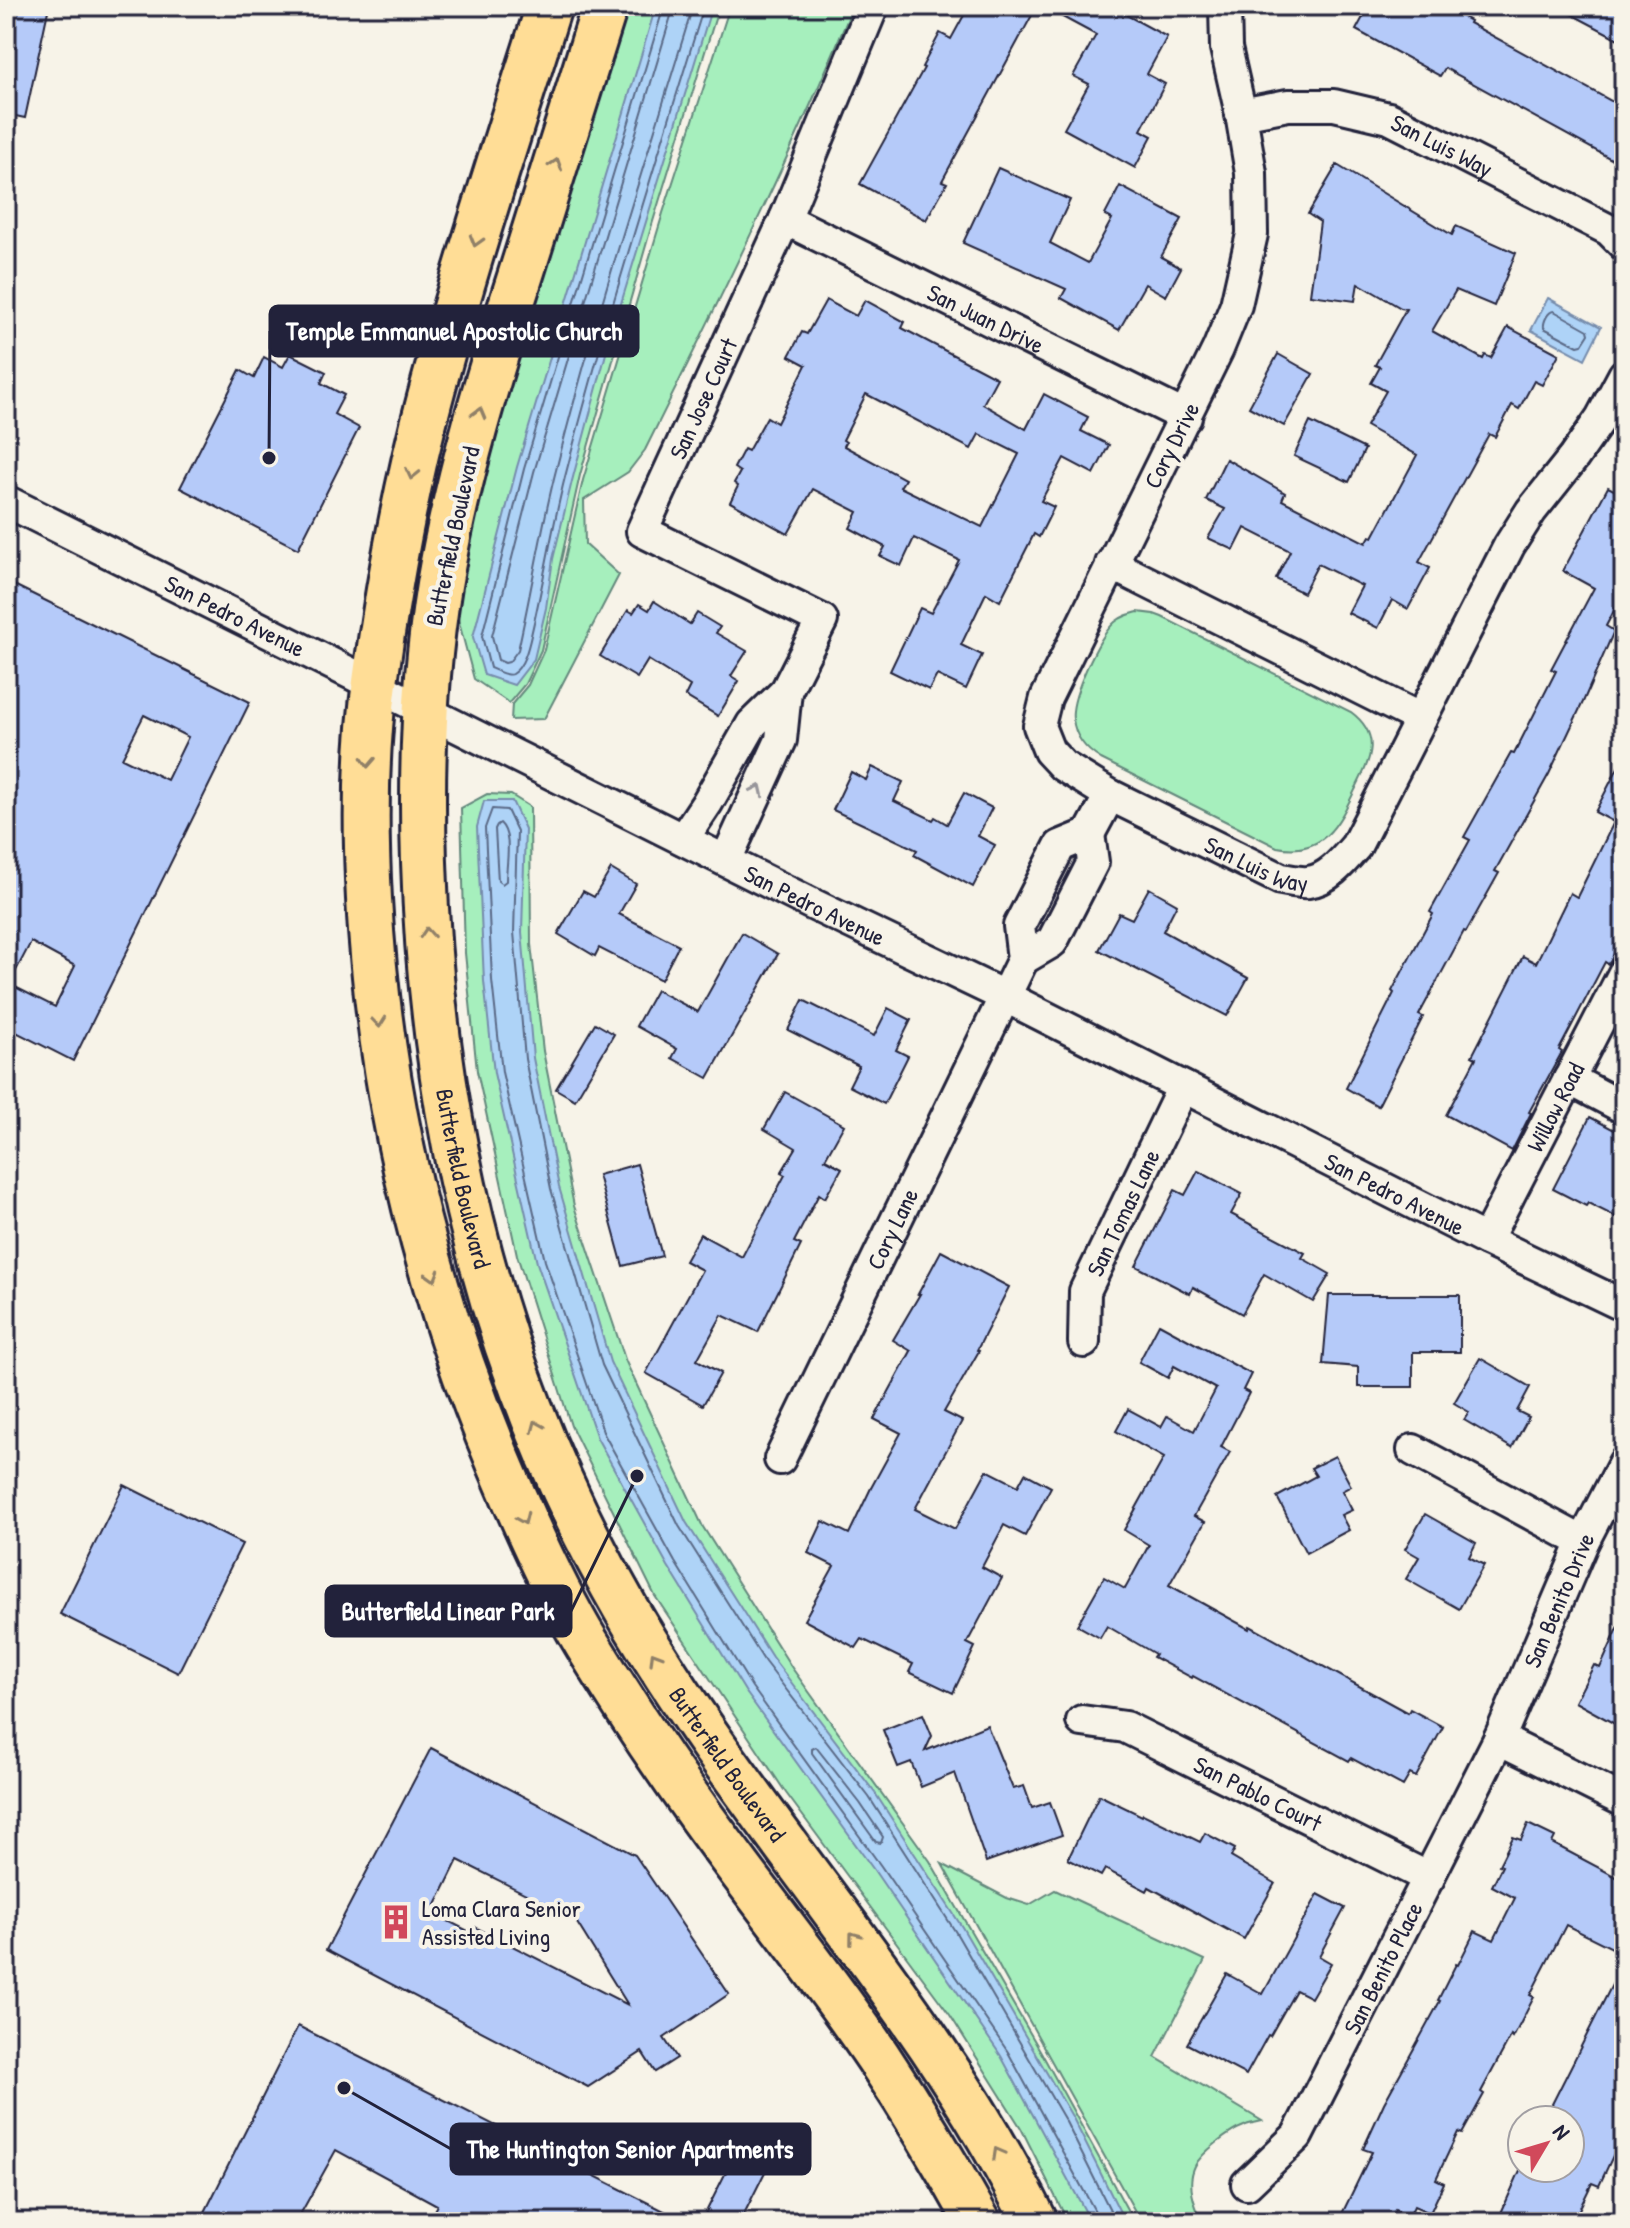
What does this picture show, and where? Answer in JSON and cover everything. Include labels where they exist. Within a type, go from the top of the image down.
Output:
[{"type":"main road","name":"Butterfield Boulevard","points":[[549,6],[479,228],[429,401],[392,572],[375,685],[366,799],[372,954],[398,1135],[420,1232],[450,1333],[490,1443],[534,1543],[582,1637],[631,1715],[702,1817],[878,2056],[936,2147],[978,2222]]},
{"type":"main road","name":"Butterfield Boulevard","points":[[605,6],[509,312],[457,496],[430,651],[423,829],[425,910],[441,1076],[455,1154],[474,1235],[500,1323],[534,1421],[578,1518],[625,1608],[680,1698],[735,1778],[926,2038],[979,2120],[1035,2222]]},
{"type":"street","name":"San Jose Court","points":[[683,839],[752,724],[786,691],[822,620],[642,531],[785,219],[873,6]]},
{"type":"street","name":"Cory Drive","points":[[1110,795],[1063,766],[1049,751],[1039,726],[1046,698],[1186,417],[1236,305],[1252,234],[1251,173],[1226,48],[1225,6]]},
{"type":"street","name":"San Luis Way","points":[[1241,114],[1288,105],[1334,105],[1389,118],[1609,230],[1624,245]]},
{"type":"street","name":"San Juan Drive","points":[[785,219],[1186,417]]},
{"type":"street","name":"San Luis Way","points":[[1110,795],[1281,879],[1308,882],[1321,878],[1340,865],[1356,846],[1509,546],[1531,511],[1601,418],[1624,375]]},
{"type":"street","name":"San Pedro Avenue","points":[[6,501],[1624,1306]]},
{"type":"street","points":[[1111,564],[1421,719]]},
{"type":"street","name":"San Jose Court","points":[[726,860],[781,740],[786,691]]},
{"type":"street","points":[[1004,996],[1023,959],[1019,926],[1060,846],[1089,834],[1110,795]]},
{"type":"street","name":"Willow Road","points":[[1486,1240],[1624,973]]},
{"type":"street","name":"Cory Lane","points":[[780,1459],[1004,996]]},
{"type":"street","points":[[1569,1079],[1624,1108]]},
{"type":"street","name":"San Tomas Lane","points":[[1084,1342],[1085,1291],[1183,1087]]},
{"type":"street","points":[[1413,1450],[1583,1542]]},
{"type":"street","name":"San Benito Drive","points":[[1499,1739],[1583,1542],[1624,1463]]},
{"type":"street","name":"San Pablo Court","points":[[1082,1721],[1125,1727],[1429,1878]]},
{"type":"street","points":[[1499,1739],[1624,1801]]},
{"type":"street","name":"San Benito Place","points":[[1247,2184],[1297,2136],[1499,1739]]},
{"type":"green space","points":[[629,6],[719,6],[580,475],[541,650],[525,684],[509,703],[474,679],[456,611],[483,477]]},
{"type":"green space","points":[[730,6],[851,6],[776,181],[645,450],[628,472],[584,500],[585,544],[619,575],[544,719],[511,720],[512,704],[528,685],[544,650],[583,480],[663,213]]},
{"type":"green space","points":[[1138,612],[1162,617],[1351,712],[1361,721],[1370,739],[1369,758],[1342,815],[1327,835],[1306,847],[1277,847],[1101,759],[1086,747],[1076,732],[1073,719],[1081,683],[1108,629],[1120,618]]},
{"type":"green space","points":[[487,794],[511,795],[530,807],[531,944],[543,1051],[574,1206],[626,1362],[703,1527],[792,1668],[930,1861],[1041,2052],[1134,2222],[1068,2222],[1021,2128],[950,2015],[786,1793],[655,1596],[571,1426],[517,1255],[477,1071],[465,953],[461,808]]},
{"type":"green space","points":[[942,1864],[1007,1898],[1029,1905],[1055,1890],[1205,1960],[1155,2057],[1262,2121],[1246,2125],[1224,2137],[1195,2166],[1191,2187],[1202,2222],[1141,2222]]},
{"type":"water","points":[[656,6],[712,6],[608,346],[553,559],[534,659],[514,685],[484,675],[473,637],[517,467]]},
{"type":"water","points":[[1548,298],[1601,327],[1585,359],[1531,330]]},
{"type":"water","points":[[484,801],[512,801],[525,829],[522,932],[533,1058],[559,1187],[610,1362],[686,1522],[772,1657],[875,1793],[962,1927],[1073,2118],[1125,2222],[1091,2222],[1001,2056],[874,1870],[745,1691],[668,1566],[597,1438],[537,1263],[494,1073],[484,981],[477,827]]},
{"type":"building","points":[[6,6],[49,6],[25,118],[6,114]]},
{"type":"building","points":[[969,6],[1037,6],[942,181],[947,183],[926,220],[860,184],[940,33],[951,39]]},
{"type":"building","points":[[1042,6],[1110,6],[1167,37],[1147,74],[1165,84],[1141,130],[1152,136],[1135,168],[1064,129],[1089,84],[1073,76],[1096,35]]},
{"type":"building","points":[[1369,6],[1443,6],[1624,108],[1624,166],[1445,68],[1440,76],[1356,30]]},
{"type":"building","points":[[1556,6],[1624,6],[1624,42]]},
{"type":"building","points":[[1337,165],[1452,235],[1456,226],[1516,253],[1494,306],[1456,290],[1432,331],[1483,359],[1485,355],[1491,358],[1508,327],[1559,354],[1542,385],[1534,381],[1519,409],[1512,405],[1495,437],[1489,434],[1419,562],[1430,568],[1408,609],[1392,600],[1378,628],[1348,613],[1362,586],[1318,564],[1303,593],[1276,579],[1290,551],[1245,528],[1234,550],[1208,538],[1225,509],[1206,500],[1226,459],[1285,493],[1282,500],[1366,543],[1370,536],[1373,537],[1417,455],[1366,426],[1386,391],[1371,383],[1380,367],[1375,365],[1406,309],[1358,283],[1355,301],[1310,295],[1320,222],[1308,214]]},
{"type":"building","points":[[998,168],[1070,200],[1050,243],[1088,263],[1112,219],[1105,215],[1120,186],[1182,219],[1161,257],[1181,268],[1166,296],[1145,284],[1119,330],[1061,298],[1066,289],[963,243]]},
{"type":"building","points":[[826,300],[856,316],[865,300],[905,322],[902,328],[997,378],[983,404],[1026,429],[1044,394],[1088,417],[1081,431],[1109,445],[1094,474],[1064,458],[1041,501],[1054,507],[1039,537],[1034,534],[1000,601],[986,593],[961,645],[982,655],[966,689],[937,675],[929,690],[890,671],[920,608],[931,613],[959,560],[914,538],[901,566],[880,556],[885,547],[850,528],[858,512],[813,489],[788,534],[730,502],[738,486],[734,483],[740,472],[734,468],[744,449],[748,451],[767,417],[777,423],[806,365],[789,356],[802,332],[807,334]],"holes":[[[866,394],[971,449],[979,434],[1019,454],[982,527],[900,487],[905,479],[844,446],[846,442],[843,440]]]},
{"type":"building","points":[[290,354],[326,372],[321,383],[344,395],[334,414],[359,428],[298,549],[180,488],[240,370],[254,378],[264,357],[283,367]]},
{"type":"building","points":[[1278,354],[1313,374],[1284,426],[1249,407]]},
{"type":"building","points":[[1310,422],[1365,449],[1349,482],[1294,456]]},
{"type":"building","points":[[1608,487],[1624,495],[1624,592],[1606,626],[1614,631],[1549,774],[1495,871],[1499,873],[1419,1015],[1423,1017],[1378,1106],[1346,1088],[1433,914],[1430,912],[1470,840],[1464,837],[1511,753],[1514,754],[1556,671],[1551,669],[1594,588],[1563,571]]},
{"type":"building","points":[[6,581],[250,702],[73,1061],[6,1027]],"holes":[[[144,715],[188,737],[167,780],[122,758]],[[31,942],[75,966],[55,1007],[9,984]]]},
{"type":"building","points":[[654,601],[690,624],[697,613],[720,627],[716,633],[747,651],[731,676],[739,681],[718,716],[685,696],[690,686],[648,660],[637,678],[600,656],[628,610],[633,613],[639,604],[649,610]]},
{"type":"building","points":[[1624,756],[1624,934],[1610,962],[1605,962],[1559,1050],[1562,1052],[1529,1112],[1512,1151],[1446,1115],[1523,956],[1536,963],[1570,893],[1577,897],[1614,822],[1595,812]]},
{"type":"building","points":[[872,767],[903,782],[894,801],[933,820],[935,817],[947,824],[964,793],[992,808],[978,836],[995,845],[973,887],[914,855],[917,850],[833,810],[851,772],[866,780]]},
{"type":"building","points":[[611,869],[636,884],[619,914],[679,945],[661,980],[599,948],[595,956],[558,934],[583,891],[594,897]]},
{"type":"building","points":[[1149,888],[1177,904],[1163,931],[1248,978],[1227,1016],[1099,950],[1119,913],[1132,919]]},
{"type":"building","points":[[742,933],[778,954],[708,1078],[672,1058],[677,1049],[636,1026],[656,990],[698,1012]]},
{"type":"building","points":[[803,1000],[874,1036],[888,1008],[911,1020],[896,1050],[908,1056],[884,1104],[849,1086],[859,1066],[788,1030]]},
{"type":"building","points":[[595,1023],[614,1034],[575,1100],[556,1089]]},
{"type":"building","points":[[785,1092],[844,1125],[825,1159],[842,1168],[825,1198],[819,1194],[794,1242],[801,1245],[758,1332],[722,1315],[697,1360],[721,1373],[703,1405],[646,1373],[702,1270],[685,1261],[700,1234],[742,1257],[785,1175],[781,1173],[796,1148],[764,1129]]},
{"type":"building","points":[[1590,1117],[1624,1135],[1624,1221],[1553,1189]]},
{"type":"building","points":[[637,1164],[662,1256],[623,1266],[598,1175]]},
{"type":"building","points":[[1198,1171],[1242,1194],[1231,1214],[1305,1253],[1302,1258],[1330,1274],[1313,1302],[1264,1274],[1242,1314],[1193,1287],[1190,1294],[1136,1266],[1175,1190],[1185,1195]]},
{"type":"building","points":[[941,1251],[1009,1287],[979,1351],[944,1412],[962,1421],[915,1509],[955,1529],[987,1470],[1018,1486],[1025,1473],[1051,1487],[1025,1536],[1004,1525],[982,1567],[1002,1578],[967,1643],[975,1647],[953,1693],[909,1672],[913,1664],[862,1639],[856,1648],[804,1620],[834,1566],[808,1553],[823,1521],[849,1534],[901,1433],[874,1419],[911,1351],[893,1340]]},
{"type":"building","points":[[1329,1295],[1460,1295],[1460,1352],[1413,1352],[1413,1387],[1358,1387],[1358,1367],[1323,1364]]},
{"type":"building","points":[[1159,1324],[1251,1374],[1243,1390],[1249,1393],[1221,1447],[1230,1452],[1194,1516],[1205,1522],[1169,1585],[1408,1713],[1410,1709],[1443,1727],[1416,1777],[1410,1774],[1403,1786],[1351,1758],[1349,1761],[1153,1657],[1155,1654],[1107,1626],[1100,1638],[1077,1625],[1104,1577],[1125,1589],[1149,1545],[1124,1530],[1164,1458],[1116,1431],[1128,1409],[1161,1427],[1167,1416],[1194,1431],[1216,1389],[1174,1366],[1168,1378],[1139,1362]]},
{"type":"building","points":[[1480,1358],[1530,1387],[1517,1411],[1529,1417],[1512,1448],[1464,1420],[1469,1412],[1454,1403]]},
{"type":"building","points":[[1335,1456],[1351,1486],[1342,1491],[1352,1510],[1341,1515],[1349,1530],[1306,1553],[1277,1497],[1316,1476],[1311,1468]]},
{"type":"building","points":[[124,1485],[242,1544],[178,1673],[60,1614]]},
{"type":"building","points":[[1425,1514],[1476,1543],[1469,1557],[1484,1565],[1459,1609],[1406,1579],[1419,1557],[1405,1549]]},
{"type":"building","points":[[1624,1615],[1624,1729],[1575,1702],[1594,1665],[1600,1668]]},
{"type":"building","points":[[923,1714],[932,1736],[925,1751],[987,1725],[1013,1789],[1024,1786],[1032,1808],[1050,1802],[1062,1835],[986,1862],[955,1773],[921,1787],[911,1762],[898,1767],[883,1730]]},
{"type":"building","name":"Loma Clara Senior Assisted Living","points":[[431,1748],[635,1855],[729,1994],[664,2038],[677,2058],[655,2072],[642,2052],[588,2087],[326,1950]],"holes":[[[458,1860],[574,1918],[628,2005],[475,1927],[472,1933],[432,1913]]]},
{"type":"building","points":[[1099,1795],[1200,1842],[1205,1833],[1235,1849],[1231,1857],[1275,1883],[1244,1939],[1149,1887],[1147,1891],[1105,1869],[1101,1876],[1068,1859]]},
{"type":"building","points":[[1528,1824],[1555,1837],[1552,1843],[1624,1881],[1624,1954],[1566,1925],[1530,1995],[1534,1997],[1481,2092],[1484,2094],[1462,2134],[1458,2132],[1436,2179],[1444,2183],[1430,2213],[1414,2206],[1409,2217],[1395,2210],[1388,2222],[1338,2222],[1372,2152],[1363,2149],[1384,2103],[1440,2001],[1456,1964],[1475,1931],[1494,1940],[1515,1898],[1492,1886],[1513,1837],[1521,1840]]},
{"type":"building","points":[[1318,1894],[1345,1908],[1319,1956],[1331,1963],[1311,1998],[1296,1990],[1246,2075],[1187,2044],[1227,1974],[1263,1994]]},
{"type":"building","points":[[1624,1961],[1624,2132],[1599,2186],[1592,2183],[1573,2222],[1497,2222],[1514,2184],[1586,2184],[1586,2104],[1552,2104]]},
{"type":"building","points":[[298,2026],[686,2222],[428,2222],[437,2205],[336,2150],[296,2222],[200,2222]]},
{"type":"building","points":[[735,2154],[766,2170],[740,2222],[701,2222]]},
{"type":"place","name":"Temple Emmanuel Apostolic Church","points":[[269,458]]},
{"type":"place","name":"Butterfield Linear Park","points":[[637,1476]]},
{"type":"place","name":"Loma Clara Senior Assisted Living","points":[[396,1922]]},
{"type":"place","name":"The Huntington Senior Apartments","points":[[344,2088]]}]
